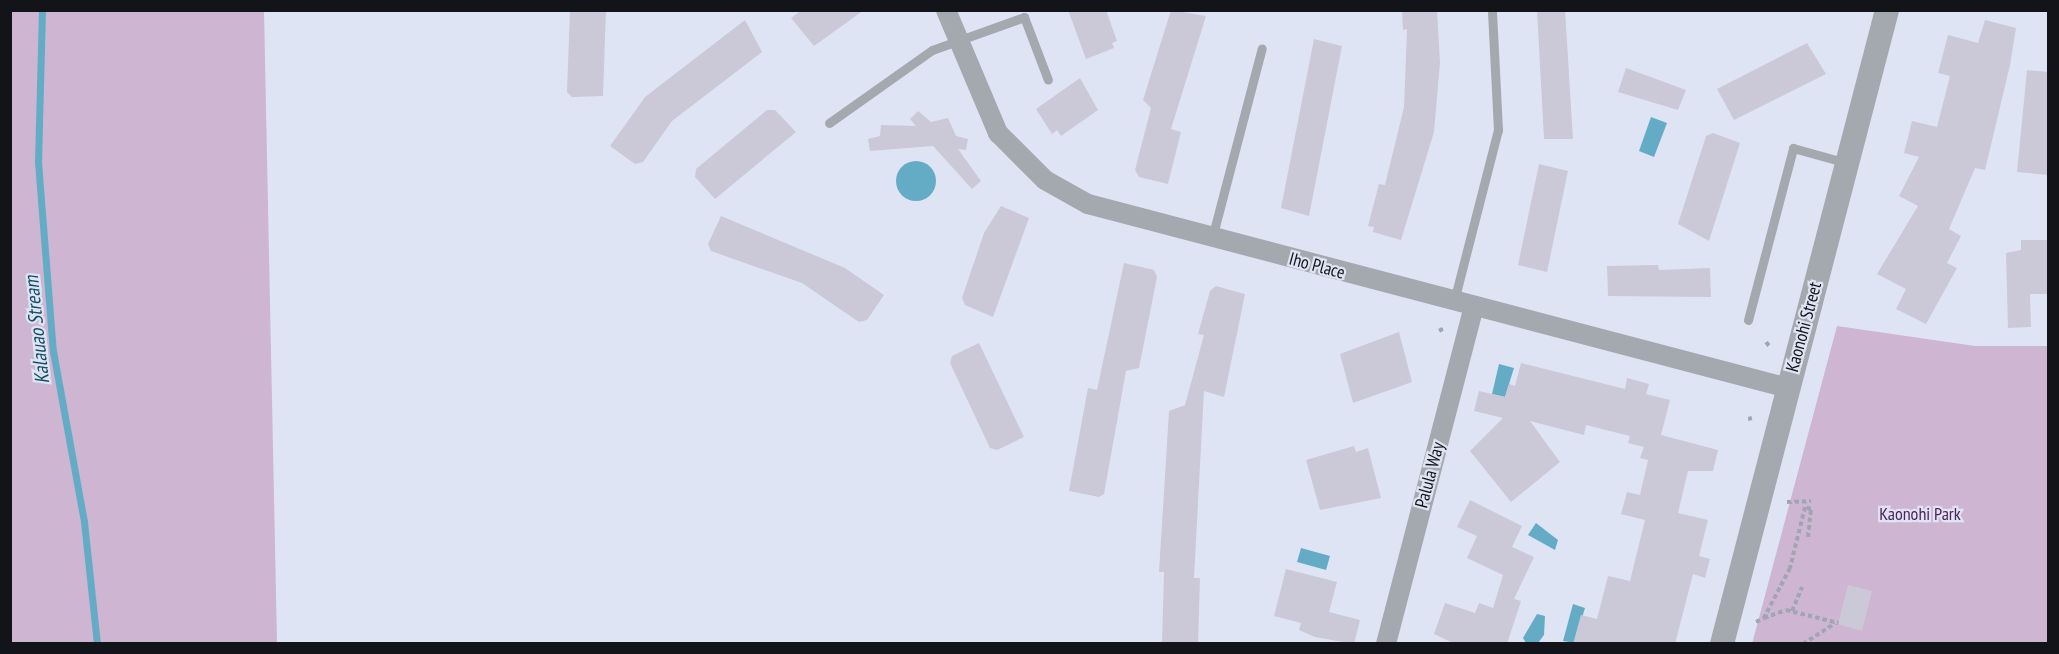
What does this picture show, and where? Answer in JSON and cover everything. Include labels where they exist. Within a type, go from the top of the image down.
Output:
[{"type":"street","name":"Iho Place","points":[[946,10],[957,42],[998,133],[1045,180],[1088,204],[1212,239],[1788,388]]},
{"type":"street","name":"Kaonohi Street","points":[[1722,644],[1887,10]]},
{"type":"street","name":"Palula Way","points":[[1386,644],[1473,306]]},
{"type":"lane","points":[[1454,301],[1498,130],[1492,10]]},
{"type":"lane","points":[[829,123],[932,50],[1024,17],[1048,80]]},
{"type":"lane","points":[[1212,239],[1262,48]]},
{"type":"lane","points":[[1748,321],[1793,148],[1847,163]]},
{"type":"path","points":[[1439,331],[1444,328]]},
{"type":"path","points":[[1766,342],[1770,347]]},
{"type":"path","points":[[1787,502],[1811,501]]},
{"type":"path","points":[[1764,618],[1790,568],[1805,507],[1811,508],[1808,537]]},
{"type":"path","points":[[1792,611],[1802,587]]},
{"type":"path","points":[[1756,622],[1792,611],[1837,623],[1803,644]]},
{"type":"green space","points":[[10,11],[264,11],[277,643],[11,643]]},
{"type":"green space","name":"Kaonohi Park","points":[[1837,326],[1975,346],[2048,346],[2048,643],[1752,644]]},
{"type":"water","points":[[1651,117],[1667,123],[1654,157],[1639,151]]},
{"type":"water","points":[[916,161],[930,167],[936,181],[930,195],[916,201],[902,195],[896,181],[902,167]]},
{"type":"water","points":[[1499,364],[1514,368],[1505,397],[1492,394]]},
{"type":"water","points":[[1536,523],[1558,540],[1555,550],[1528,535]]},
{"type":"water","points":[[1301,548],[1330,556],[1326,570],[1297,562]]},
{"type":"water","points":[[1573,604],[1585,608],[1574,643],[1563,641]]},
{"type":"water","points":[[1537,614],[1545,616],[1544,635],[1538,643],[1526,643],[1523,638]]},
{"type":"building","points":[[570,10],[606,10],[603,96],[572,97],[567,92]]},
{"type":"building","points":[[802,10],[864,10],[814,46],[791,18]]},
{"type":"building","points":[[1068,10],[1106,10],[1117,41],[1112,43],[1114,48],[1086,59]]},
{"type":"building","points":[[1171,10],[1206,16],[1171,129],[1181,132],[1168,184],[1139,177],[1135,170],[1151,108],[1143,100]]},
{"type":"building","points":[[1402,10],[1437,10],[1440,63],[1434,132],[1401,240],[1373,232],[1374,227],[1368,226],[1379,184],[1385,185],[1404,107],[1407,29],[1403,30]]},
{"type":"building","points":[[1537,10],[1565,10],[1573,139],[1544,139]]},
{"type":"building","points":[[745,20],[762,52],[672,121],[643,162],[635,164],[610,146],[645,97]]},
{"type":"building","points":[[1985,20],[2016,28],[2010,65],[1985,170],[1975,168],[1949,229],[1961,236],[1947,263],[1957,268],[1926,324],[1896,309],[1906,289],[1877,274],[1918,206],[1899,196],[1919,157],[1904,153],[1912,121],[1937,127],[1950,76],[1938,73],[1948,35],[1978,43]]},
{"type":"building","points":[[1314,39],[1342,46],[1309,216],[1281,208]]},
{"type":"building","points":[[1807,43],[1826,74],[1734,120],[1717,89]]},
{"type":"building","points":[[1626,68],[1686,90],[1678,110],[1618,92]]},
{"type":"building","points":[[2027,70],[2049,72],[2049,175],[2017,172]]},
{"type":"building","points":[[1080,78],[1098,110],[1061,136],[1057,130],[1052,134],[1036,109]]},
{"type":"building","points":[[767,110],[775,110],[796,132],[715,199],[695,177],[696,169]]},
{"type":"building","points":[[918,111],[931,122],[948,118],[956,136],[968,139],[966,150],[958,149],[981,181],[972,189],[933,146],[870,151],[868,139],[880,136],[881,125],[916,126],[910,119]]},
{"type":"building","points":[[1713,133],[1740,143],[1709,241],[1678,224],[1706,136]]},
{"type":"building","points":[[1539,164],[1568,171],[1547,272],[1518,265]]},
{"type":"building","points":[[1001,206],[1029,218],[993,317],[965,305],[962,298],[984,233]]},
{"type":"building","points":[[721,216],[845,268],[884,295],[867,320],[859,322],[802,283],[711,251],[708,244]]},
{"type":"building","points":[[2021,240],[2049,240],[2049,294],[2030,294],[2031,327],[2008,328],[2006,253],[2021,250]]},
{"type":"building","points":[[1124,263],[1154,270],[1157,277],[1139,368],[1126,371],[1104,494],[1099,497],[1069,491],[1088,388],[1097,390]]},
{"type":"building","points":[[1658,265],[1659,270],[1710,268],[1711,297],[1608,296],[1607,266]]},
{"type":"building","points":[[1216,286],[1245,294],[1224,397],[1204,391],[1194,578],[1200,578],[1198,644],[1162,644],[1164,572],[1159,572],[1169,411],[1185,405],[1204,335],[1198,334],[1210,291]]},
{"type":"building","points":[[1399,332],[1412,382],[1353,403],[1340,354]]},
{"type":"building","points":[[979,343],[1024,437],[997,450],[990,448],[950,363],[952,356]]},
{"type":"building","points":[[1521,363],[1625,389],[1627,378],[1649,384],[1646,394],[1670,400],[1661,435],[1718,450],[1713,471],[1688,471],[1678,513],[1708,520],[1699,556],[1710,559],[1705,578],[1693,574],[1675,644],[1573,644],[1581,615],[1597,619],[1608,576],[1630,581],[1645,520],[1621,514],[1627,492],[1640,495],[1648,460],[1640,458],[1644,447],[1628,443],[1630,436],[1586,425],[1584,435],[1530,421],[1560,462],[1511,502],[1470,451],[1503,418],[1474,411],[1479,391],[1505,397],[1509,384],[1515,386]]},
{"type":"building","points":[[1354,446],[1356,452],[1368,448],[1381,498],[1320,510],[1306,460]]},
{"type":"building","points":[[1470,500],[1522,526],[1512,547],[1534,557],[1514,599],[1521,601],[1507,644],[1455,644],[1434,634],[1445,603],[1475,613],[1479,603],[1493,608],[1503,575],[1467,558],[1477,536],[1457,527]]},
{"type":"building","points":[[1286,569],[1337,582],[1329,612],[1360,620],[1354,644],[1315,637],[1299,630],[1301,623],[1274,616]]},
{"type":"building","points":[[1848,585],[1872,591],[1862,631],[1838,624]]},
{"type":"waterway","name":"Kalauao Stream","points":[[42,10],[38,162],[53,351],[84,522],[97,644]]}]
